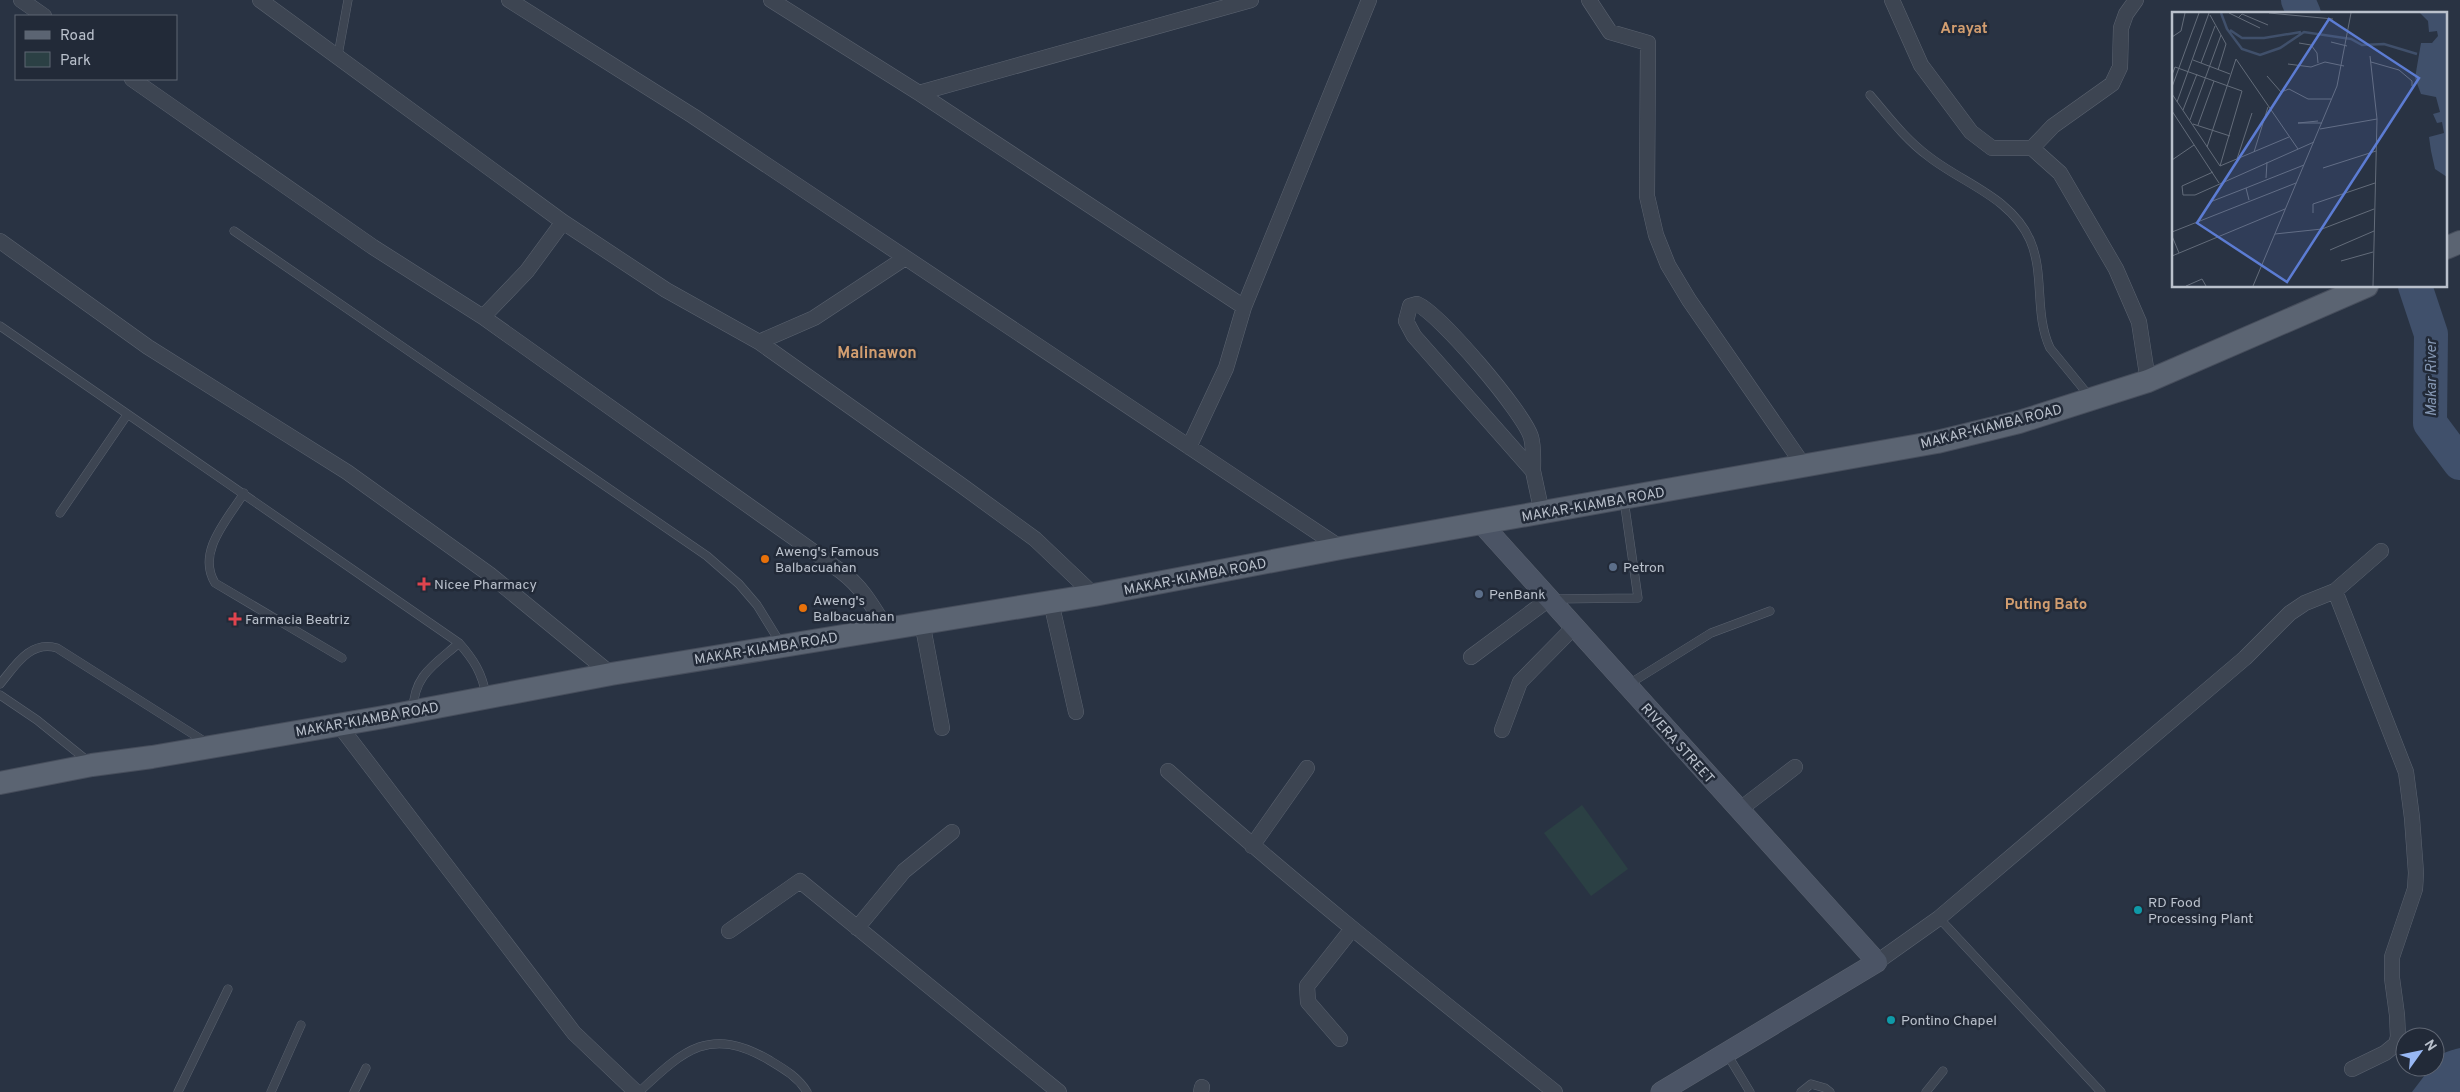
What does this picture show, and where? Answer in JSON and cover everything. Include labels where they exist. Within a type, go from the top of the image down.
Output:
[{"type":"main road","name":"MAKAR-KIAMBA ROAD","points":[[0,783],[92,765],[213,747],[339,725],[611,674],[922,622],[1094,596],[1341,548],[1937,442],[2019,422],[2148,381],[2333,296],[2360,288]]},
{"type":"street","points":[[21,0],[43,15]]},
{"type":"street","points":[[260,0],[338,55],[454,144],[563,222],[666,290],[759,342],[961,484],[1035,539],[1094,596]]},
{"type":"street","points":[[509,0],[693,116],[1341,548]]},
{"type":"street","points":[[771,0],[919,93],[1244,307]]},
{"type":"street","points":[[919,93],[1250,0]]},
{"type":"street","points":[[1189,447],[1226,368],[1244,307],[1368,0]]},
{"type":"street","points":[[1589,0],[1610,32],[1648,43],[1647,196],[1656,235],[1668,265],[1689,300],[1804,466]]},
{"type":"street","points":[[1892,0],[1921,65],[1971,132],[1992,148],[2032,148],[2060,173],[2116,269],[2139,322],[2148,381]]},
{"type":"street","points":[[2032,148],[2054,126],[2112,84],[2120,67],[2121,28],[2126,14],[2136,0]]},
{"type":"street","points":[[133,80],[373,247],[483,318],[856,583],[886,628]]},
{"type":"street","points":[[483,318],[527,271],[563,222]]},
{"type":"street","points":[[0,241],[148,347],[347,472],[489,574],[611,674]]},
{"type":"street","points":[[759,342],[814,318],[835,306],[906,258]]},
{"type":"street","points":[[1534,471],[1414,336],[1406,321],[1410,306],[1417,304],[1435,316],[1478,362],[1522,418],[1531,436],[1534,471],[1542,513]]},
{"type":"street","name":"RIVERA STREET","points":[[1481,523],[1877,962]]},
{"type":"street","points":[[1661,1092],[1877,962],[1939,918],[2245,658],[2290,613],[2305,603],[2334,591],[2381,551]]},
{"type":"street","points":[[2334,591],[2406,772],[2416,873],[2415,889],[2392,957],[2392,978],[2397,1015],[2398,1037],[2396,1044],[2385,1053],[2352,1069]]},
{"type":"street","points":[[1471,657],[1549,599]]},
{"type":"street","points":[[1052,602],[1076,712]]},
{"type":"street","points":[[922,622],[942,728]]},
{"type":"street","points":[[1502,730],[1520,682],[1574,627]]},
{"type":"street","points":[[339,725],[574,1033],[637,1092]]},
{"type":"street","points":[[1739,810],[1795,767]]},
{"type":"street","points":[[1252,846],[1307,768]]},
{"type":"street","points":[[1168,771],[1252,846],[1352,929],[1555,1092]]},
{"type":"street","points":[[857,928],[904,871],[952,832]]},
{"type":"street","points":[[730,931],[800,881],[1059,1092]]},
{"type":"street","points":[[1340,1039],[1308,1002],[1307,986],[1352,929]]},
{"type":"lane","points":[[338,55],[348,0]]},
{"type":"lane","points":[[1870,95],[1905,136],[1929,157],[1994,198],[2010,211],[2021,225],[2030,240],[2038,264],[2040,308],[2046,339],[2050,348],[2092,400]]},
{"type":"lane","points":[[234,231],[707,556],[739,584],[757,605],[782,645]]},
{"type":"lane","points":[[0,326],[459,643],[477,665],[483,678],[486,697]]},
{"type":"lane","points":[[60,513],[128,415]]},
{"type":"lane","points":[[244,493],[210,548],[208,572],[215,583],[342,658]]},
{"type":"lane","points":[[1549,599],[1638,598],[1624,498]]},
{"type":"lane","points":[[1627,685],[1710,633],[1770,611]]},
{"type":"lane","points":[[413,710],[413,694],[424,673],[459,643]]},
{"type":"lane","points":[[0,684],[27,654],[40,646],[47,645],[57,648],[213,747]]},
{"type":"lane","points":[[0,695],[37,720],[92,765]]},
{"type":"lane","points":[[1939,918],[2101,1092]]},
{"type":"lane","points":[[178,1092],[228,989]]},
{"type":"lane","points":[[271,1092],[301,1025]]},
{"type":"lane","points":[[637,1092],[689,1050],[711,1043],[727,1043],[755,1052],[789,1072],[802,1084],[807,1092]]},
{"type":"lane","points":[[1726,1052],[1750,1092]]},
{"type":"lane","points":[[354,1092],[366,1068]]},
{"type":"lane","points":[[1926,1092],[1943,1071]]},
{"type":"lane","points":[[1801,1092],[1811,1084],[1825,1088],[1830,1092]]},
{"type":"green space","points":[[1582,805],[1628,869],[1591,896],[1544,833]]},
{"type":"water","points":[[2460,1048],[2460,1092],[2412,1092],[2423,1077],[2445,1077],[2445,1053]]},
{"type":"waterway","name":"Makar River","points":[[2298,0],[2303,12]]},
{"type":"waterway","name":"Makar River","points":[[2416,288],[2431,334],[2430,423],[2460,463]]},
{"type":"place","name":"Aweng's Famous Balbacuahan","points":[[765,559]]},
{"type":"place","name":"Petron","points":[[1613,567]]},
{"type":"place","name":"Nicee Pharmacy","points":[[424,584]]},
{"type":"place","name":"PenBank","points":[[1479,594]]},
{"type":"place","name":"Aweng's Balbacuahan","points":[[803,608]]},
{"type":"place","name":"Farmacia Beatriz","points":[[235,619]]},
{"type":"place","name":"RD Food Processing Plant","points":[[2138,910]]},
{"type":"place","name":"Pontino Chapel","points":[[1891,1020]]},
{"type":"district","name":"Arayat","points":[[1964,28]]},
{"type":"district","name":"Malinawon","points":[[877,352]]},
{"type":"district","name":"Puting Bato","points":[[2046,604]]}]
